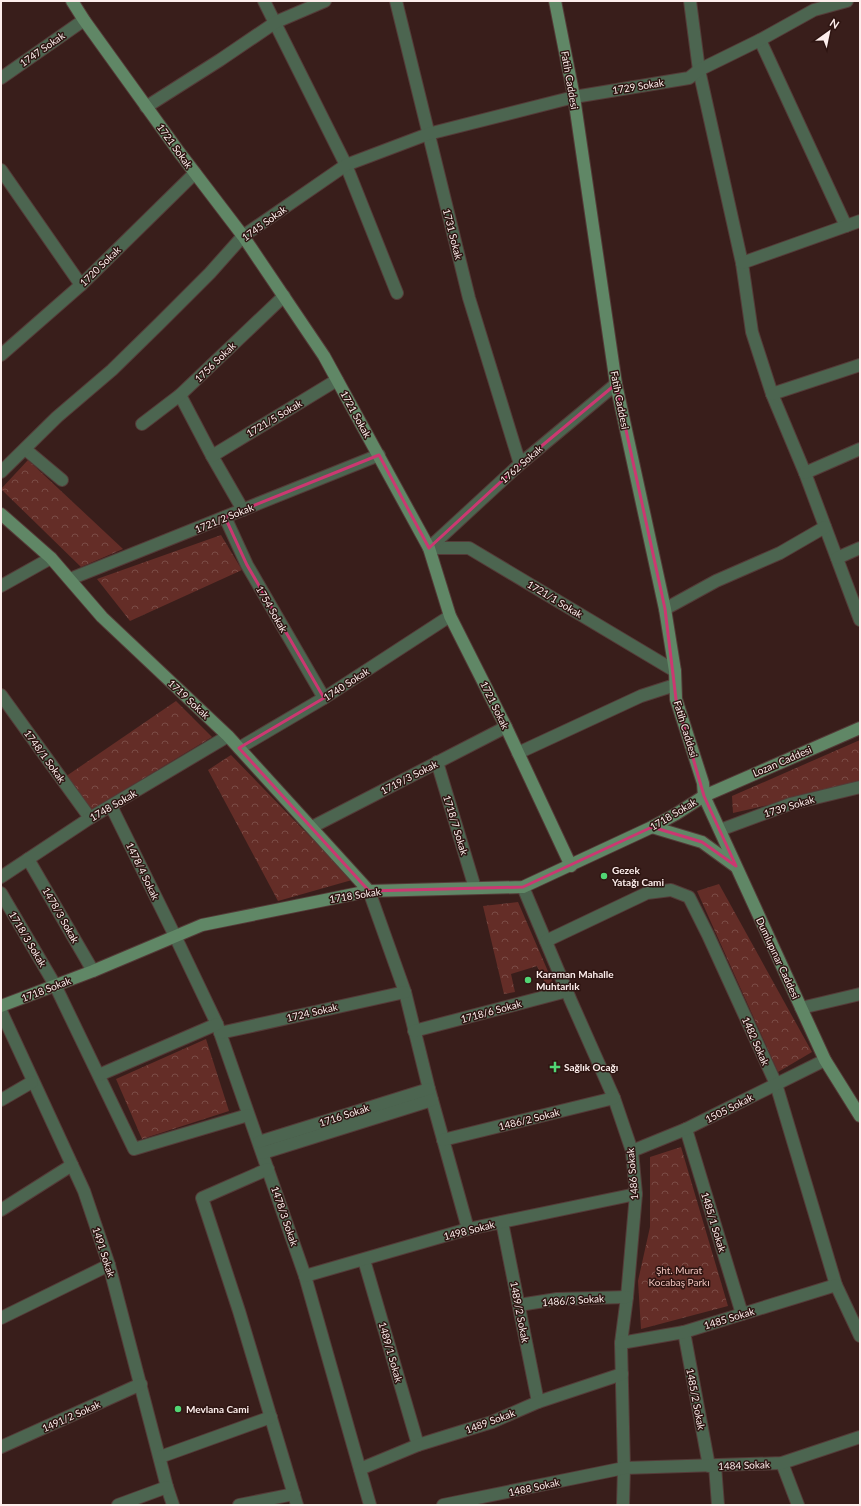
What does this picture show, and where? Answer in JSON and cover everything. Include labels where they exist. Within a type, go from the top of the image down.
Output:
[{"type":"street","name":"1721 Sokak","points":[[72,1],[146,107],[243,236],[324,356],[429,548],[450,616],[506,727],[571,866]]},
{"type":"street","points":[[264,1],[276,22],[346,165],[396,293]]},
{"type":"street","name":"1731 Sokak","points":[[396,1],[469,298],[520,464]]},
{"type":"street","name":"Fatih Caddesi","points":[[555,1],[574,97],[616,384],[665,609],[675,671],[676,699],[703,783],[704,796]]},
{"type":"street","points":[[690,1],[699,70],[742,262],[752,332],[772,394],[805,473],[860,620]]},
{"type":"street","name":"1729 Sokak","points":[[574,97],[689,78],[699,70],[760,40],[814,10],[847,1]]},
{"type":"street","points":[[146,107],[276,22],[319,2]]},
{"type":"street","name":"1747 Sokak","points":[[1,78],[84,20]]},
{"type":"street","points":[[760,40],[846,226]]},
{"type":"street","name":"1745 Sokak","points":[[1,472],[57,417],[112,370],[210,273],[243,236],[346,165],[428,134],[574,97]]},
{"type":"street","points":[[1,170],[81,285]]},
{"type":"street","name":"1720 Sokak","points":[[3,349],[81,285],[195,173]]},
{"type":"street","points":[[742,262],[860,221]]},
{"type":"street","name":"1756 Sokak","points":[[142,424],[180,395],[284,296]]},
{"type":"street","points":[[772,394],[860,365]]},
{"type":"street","name":"1721/5 Sokak","points":[[212,456],[337,380]]},
{"type":"street","name":"1762 Sokak","points":[[429,548],[520,464],[616,384]]},
{"type":"street","points":[[180,395],[212,456],[243,510]]},
{"type":"street","points":[[24,449],[62,480]]},
{"type":"street","points":[[805,473],[860,449]]},
{"type":"street","name":"1721/2 Sokak","points":[[70,579],[379,455]]},
{"type":"street","name":"1719 Sokak","points":[[1,514],[51,558],[102,616],[228,736],[369,891]]},
{"type":"street","name":"1754 Sokak","points":[[225,517],[247,565],[324,698]]},
{"type":"street","points":[[665,609],[716,581],[780,553],[824,527]]},
{"type":"street","name":"1721/1 Sokak","points":[[429,548],[469,548],[675,671]]},
{"type":"street","points":[[838,558],[860,548]]},
{"type":"street","points":[[1,586],[51,558]]},
{"type":"street","name":"1740 Sokak","points":[[239,748],[324,698],[450,616]]},
{"type":"street","points":[[518,753],[641,696],[675,685]]},
{"type":"street","name":"1748/1 Sokak","points":[[1,695],[90,818]]},
{"type":"street","name":"1719/3 Sokak","points":[[312,827],[506,727]]},
{"type":"street","name":"Lozan Caddesi","points":[[704,796],[860,728]]},
{"type":"street","name":"1748 Sokak","points":[[1,877],[90,818],[228,736]]},
{"type":"street","name":"1718/7 Sokak","points":[[437,762],[475,888]]},
{"type":"street","name":"1739 Sokak","points":[[720,830],[790,804],[860,787]]},
{"type":"street","name":"1718 Sokak","points":[[1,1006],[93,971],[202,925],[369,891],[524,887],[652,827],[704,796]]},
{"type":"street","name":"Dumlupınar Caddesi","points":[[704,796],[824,1060],[860,1116]]},
{"type":"street","name":"1478/4 Sokak","points":[[111,806],[175,936]]},
{"type":"street","points":[[652,827],[702,842],[736,866]]},
{"type":"street","name":"1478/3 Sokak","points":[[28,859],[93,971]]},
{"type":"street","name":"1486 Sokak","points":[[524,887],[567,991],[614,1098],[632,1151],[636,1194],[627,1297],[621,1343],[624,1468],[622,1505]]},
{"type":"street","name":"1482 Sokak","points":[[546,941],[647,893],[671,890],[689,897],[776,1084],[836,1285],[860,1336]]},
{"type":"street","points":[[369,891],[405,992],[414,1031],[468,1229]]},
{"type":"street","name":"1718/3 Sokak","points":[[1,893],[55,985],[134,1149],[248,1115]]},
{"type":"street","name":"1478/3 Sokak","points":[[175,936],[218,1029],[268,1168],[305,1276],[370,1505]]},
{"type":"street","name":"1718/6 Sokak","points":[[414,1031],[567,991]]},
{"type":"street","name":"1724 Sokak","points":[[99,1075],[218,1029],[405,992]]},
{"type":"street","points":[[801,1008],[860,994]]},
{"type":"street","name":"1491 Sokak","points":[[1,1011],[32,1082],[84,1191],[109,1265],[173,1505]]},
{"type":"street","name":"1505 Sokak","points":[[632,1151],[686,1129],[824,1060]]},
{"type":"street","points":[[1,1100],[32,1082]]},
{"type":"street","name":"1716 Sokak","points":[[261,1148],[431,1094]]},
{"type":"street","name":"1486/2 Sokak","points":[[443,1140],[614,1098]]},
{"type":"street","name":"1485/1 Sokak","points":[[686,1129],[742,1314]]},
{"type":"street","points":[[1,1210],[72,1165]]},
{"type":"street","points":[[239,1505],[295,1500],[239,1311],[202,1198],[268,1168]]},
{"type":"street","name":"1498 Sokak","points":[[305,1276],[468,1229],[636,1194]]},
{"type":"street","name":"1489/2 Sokak","points":[[502,1222],[538,1402]]},
{"type":"street","name":"1489/1 Sokak","points":[[364,1260],[418,1445]]},
{"type":"street","points":[[1,1318],[109,1265]]},
{"type":"street","name":"1485 Sokak","points":[[621,1343],[684,1332],[836,1285]]},
{"type":"street","name":"1486/3 Sokak","points":[[519,1305],[557,1299],[627,1297]]},
{"type":"street","name":"1485/2 Sokak","points":[[684,1332],[712,1466],[718,1505]]},
{"type":"street","name":"1489 Sokak","points":[[360,1469],[418,1445],[492,1422],[538,1402],[622,1374]]},
{"type":"street","name":"1491/2 Sokak","points":[[1,1447],[141,1384]]},
{"type":"street","points":[[160,1457],[271,1417]]},
{"type":"street","name":"1484 Sokak","points":[[624,1468],[782,1463],[860,1437]]},
{"type":"street","points":[[782,1463],[798,1505]]},
{"type":"street","name":"1488 Sokak","points":[[443,1505],[624,1468]]},
{"type":"street","points":[[118,1505],[167,1486]]},
{"type":"highlighted area","points":[[616,384],[665,609],[676,699],[704,796],[736,866],[702,842],[652,827],[523,887],[369,891],[239,748],[324,698],[247,565],[225,517],[379,455],[429,548],[520,464]]},
{"type":"green space","points":[[28,460],[123,549],[81,567],[1,489]]},
{"type":"green space","points":[[221,535],[242,570],[130,621],[97,579]]},
{"type":"green space","points":[[176,701],[212,737],[91,810],[62,779]]},
{"type":"green space","points":[[860,740],[860,784],[733,813],[732,796]]},
{"type":"green space","points":[[231,755],[352,880],[278,901],[208,770]]},
{"type":"green space","points":[[719,884],[812,1052],[778,1072],[697,891]]},
{"type":"green space","points":[[518,902],[553,983],[546,985],[537,966],[511,974],[515,992],[504,994],[483,906]]},
{"type":"green space","points":[[206,1039],[229,1111],[142,1139],[116,1079]]},
{"type":"green space","name":"Şht. Murat Kocabaş Parkı","points":[[681,1147],[728,1306],[641,1329],[638,1281],[650,1227],[650,1157]]},
{"type":"place","name":"Gezek Yatağı Cami","points":[[604,876]]},
{"type":"place","name":"Karaman Mahalle Muhtarlık","points":[[528,980]]},
{"type":"place","name":"Sağlık Ocağı","points":[[555,1067]]},
{"type":"place","name":"Mevlana Cami","points":[[178,1409]]}]
